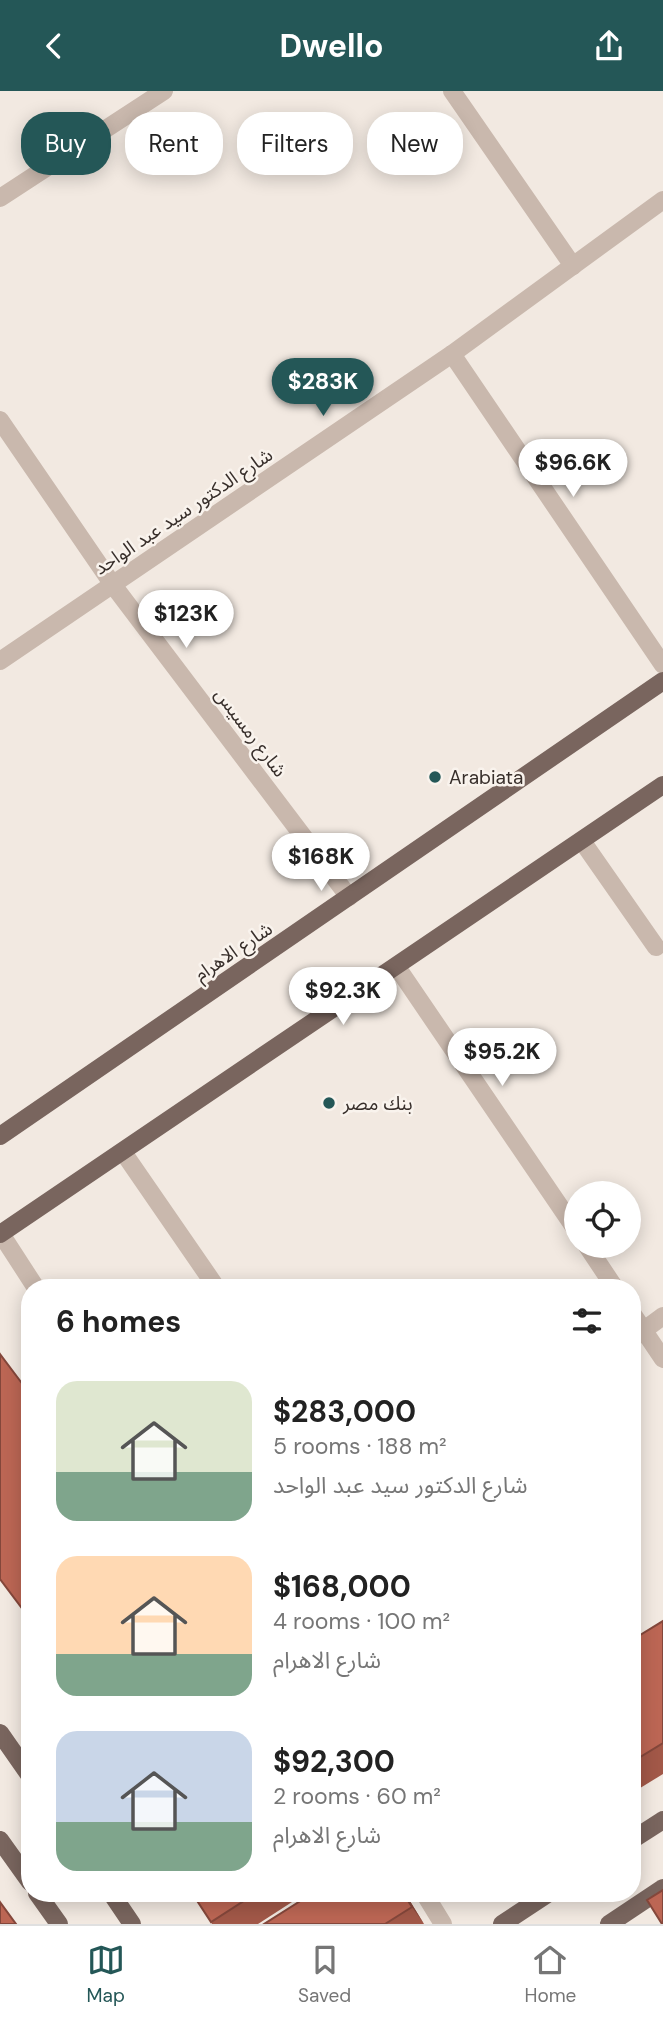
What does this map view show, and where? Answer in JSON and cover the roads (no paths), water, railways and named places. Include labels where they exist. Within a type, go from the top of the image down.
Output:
[{"type":"main road","name":"شارع الاهرام","points":[[0,1136],[663,681]]},
{"type":"main road","points":[[0,1234],[663,785]]},
{"type":"main road","points":[[0,1734],[21,1764]]},
{"type":"main road","points":[[641,1834],[663,1819]]},
{"type":"main road","points":[[0,1840],[21,1869]]},
{"type":"main road","points":[[609,1924],[663,1888]]},
{"type":"main road","points":[[43,1902],[59,1924]]},
{"type":"main road","points":[[117,1902],[132,1924]]},
{"type":"main road","points":[[502,1924],[535,1902]]},
{"type":"street","points":[[0,198],[164,91]]},
{"type":"street","points":[[452,91],[573,266]]},
{"type":"street","name":"شارع الدكتور سيد عبد الواحد","points":[[0,661],[452,354],[663,199]]},
{"type":"street","points":[[452,354],[663,665]]},
{"type":"street","name":"شارع رمسيس","points":[[0,419],[113,585],[349,897]]},
{"type":"street","points":[[582,841],[656,947]]},
{"type":"street","points":[[397,967],[564,1212]]},
{"type":"street","points":[[123,1152],[211,1279]]},
{"type":"street","points":[[0,1234],[30,1279]]},
{"type":"street","points":[[594,1258],[609,1279]]},
{"type":"street","points":[[641,1333],[663,1316]]},
{"type":"street","points":[[641,1338],[663,1359]]},
{"type":"street","points":[[430,1902],[443,1924]]},
{"type":"place","name":"Arabiata","points":[[435,777]]},
{"type":"place","name":"بنك مصر","points":[[329,1103]]}]
